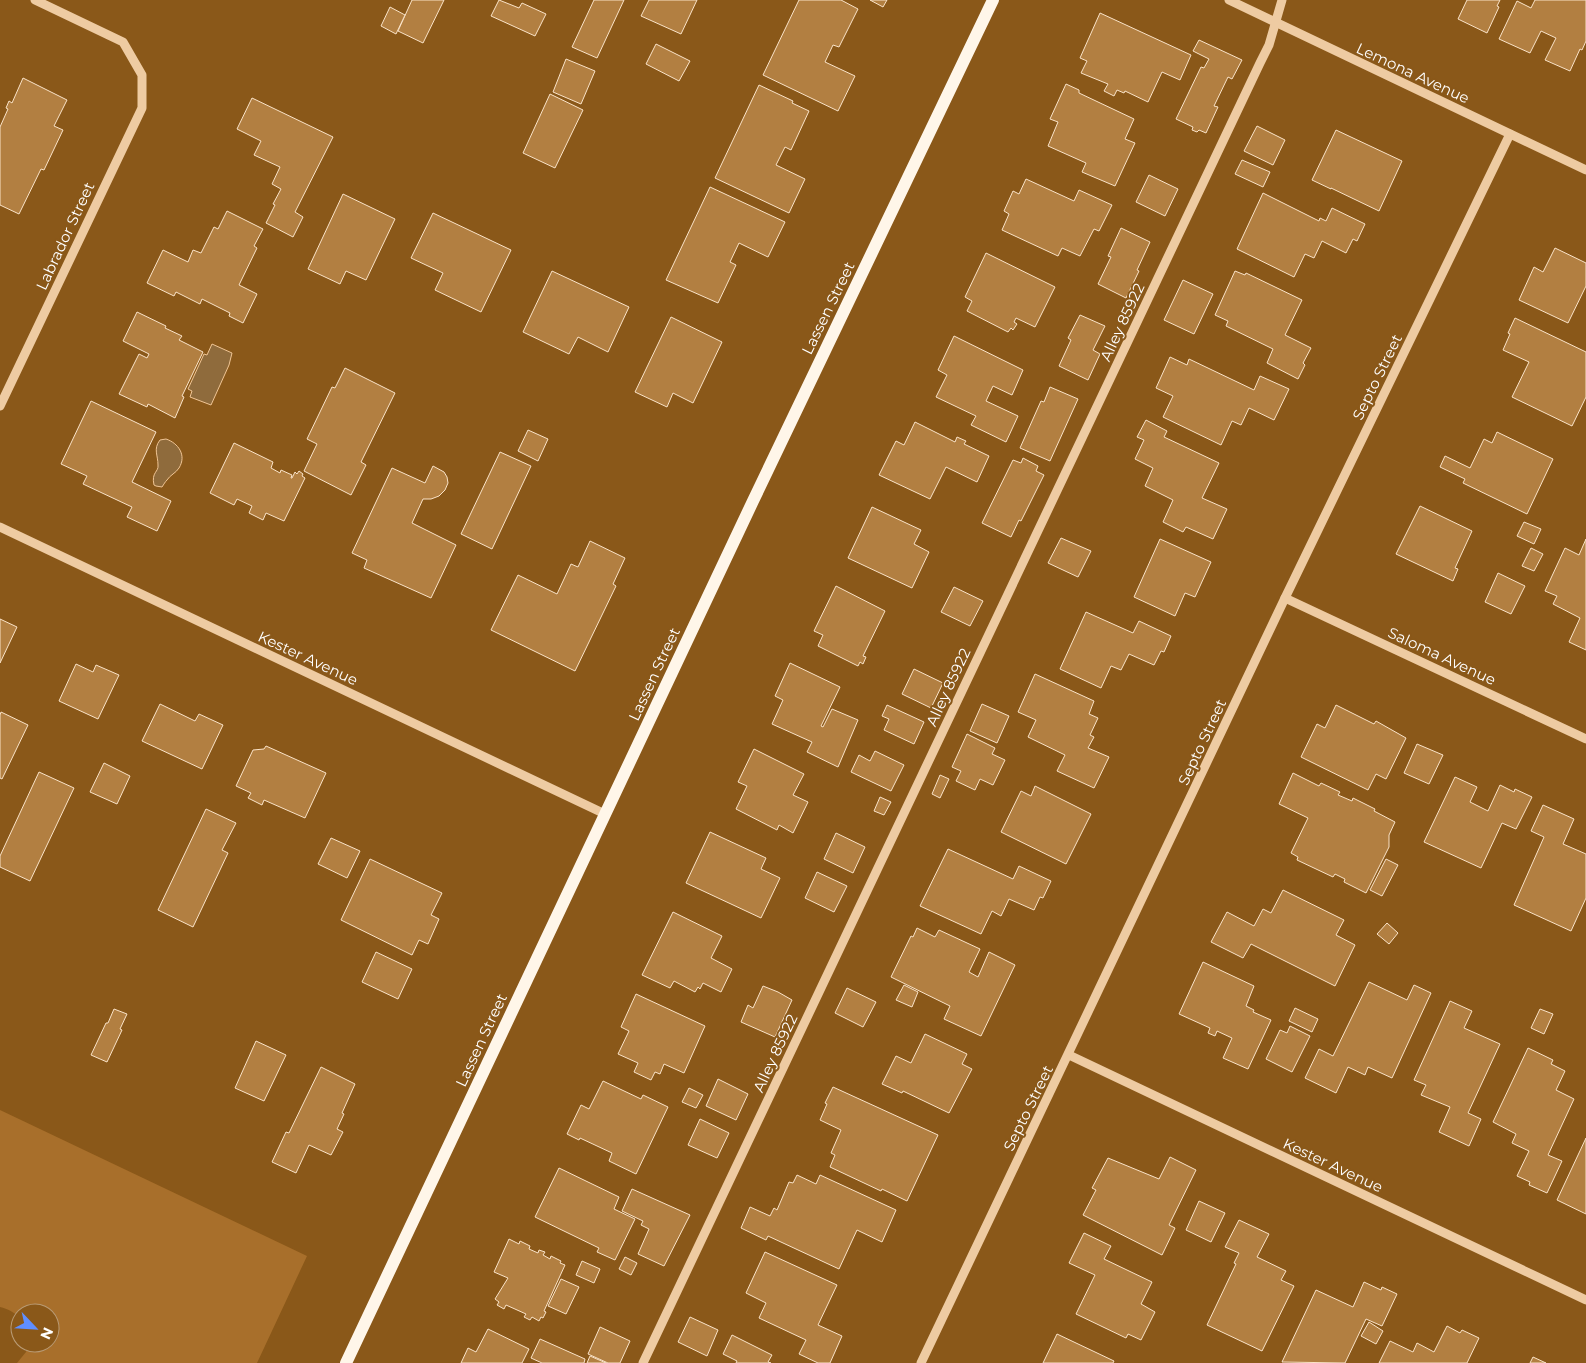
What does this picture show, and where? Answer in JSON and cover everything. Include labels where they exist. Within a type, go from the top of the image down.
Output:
[{"type":"main road","name":"Lassen Street","points":[[346,1363],[993,0]]},
{"type":"street","name":"Labrador Street","points":[[0,406],[142,108],[142,75],[123,42],[35,0]]},
{"type":"street","name":"Lemona Avenue","points":[[1229,0],[1586,170]]},
{"type":"street","name":"Alley 85922","points":[[643,1363],[1260,63],[1268,45],[1282,0]]},
{"type":"street","name":"Septo Street","points":[[922,1363],[1285,598],[1510,134]]},
{"type":"street","name":"Kester Avenue","points":[[0,527],[605,814]]},
{"type":"street","name":"Saloma Avenue","points":[[1285,598],[1586,739]]},
{"type":"street","name":"Kester Avenue","points":[[1069,1055],[1586,1300]]},
{"type":"shaded area","points":[[212,344],[232,353],[229,365],[211,405],[190,397],[192,391],[188,389],[204,354],[207,355]]},
{"type":"shaded area","points":[[166,439],[174,443],[180,450],[182,459],[179,468],[168,478],[162,487],[154,485],[154,475],[158,467],[157,446],[160,440]]},
{"type":"shaded area","points":[[0,1110],[307,1256],[257,1363],[17,1363],[25,1353],[60,1353],[60,1303],[10,1303],[10,1311],[0,1307]]},
{"type":"building","points":[[412,0],[444,0],[423,43],[398,31]]},
{"type":"building","points":[[499,0],[519,8],[522,3],[546,14],[535,36],[491,16]]},
{"type":"building","points":[[594,0],[624,0],[597,58],[572,47]]},
{"type":"building","points":[[649,0],[697,0],[681,34],[641,16]]},
{"type":"building","points":[[799,0],[841,0],[858,9],[839,47],[833,45],[825,62],[855,76],[838,111],[763,75]]},
{"type":"building","points":[[870,0],[887,0],[883,7]]},
{"type":"building","points":[[1467,0],[1500,0],[1497,6],[1499,7],[1487,33],[1458,19]]},
{"type":"building","points":[[1535,0],[1586,0],[1586,41],[1582,50],[1580,49],[1570,71],[1545,60],[1556,38],[1541,31],[1530,53],[1499,39],[1517,1],[1531,8]]},
{"type":"building","points":[[390,7],[405,15],[396,34],[381,26]]},
{"type":"building","points":[[1100,13],[1191,55],[1180,80],[1162,72],[1148,102],[1125,91],[1124,93],[1117,90],[1114,96],[1104,91],[1108,84],[1081,73],[1087,61],[1080,58]]},
{"type":"building","points":[[1199,40],[1242,60],[1232,79],[1228,77],[1214,106],[1218,107],[1206,133],[1192,130],[1193,127],[1176,119],[1201,67],[1204,68],[1209,59],[1193,51]]},
{"type":"building","points":[[656,44],[690,61],[679,81],[646,64]]},
{"type":"building","points":[[566,59],[595,71],[581,104],[553,92]]},
{"type":"building","points":[[23,78],[67,100],[54,126],[63,130],[44,170],[41,169],[19,214],[0,205],[0,127],[8,109],[6,108],[9,101],[12,103]]},
{"type":"building","points":[[1066,84],[1079,90],[1079,93],[1134,119],[1125,139],[1135,143],[1115,186],[1082,172],[1086,163],[1048,146],[1058,122],[1050,119]]},
{"type":"building","points":[[759,85],[809,111],[791,150],[785,147],[776,165],[805,179],[789,213],[715,178]]},
{"type":"building","points":[[550,94],[583,110],[555,168],[523,153]]},
{"type":"building","points":[[252,98],[333,137],[295,212],[303,217],[293,237],[266,223],[281,189],[272,184],[280,167],[254,155],[261,141],[237,129]]},
{"type":"building","points":[[1257,126],[1285,140],[1273,165],[1244,151]]},
{"type":"building","points":[[1336,130],[1402,161],[1379,211],[1312,180]]},
{"type":"building","points":[[1242,160],[1270,172],[1263,187],[1235,174]]},
{"type":"building","points":[[1149,175],[1178,189],[1165,216],[1136,202]]},
{"type":"building","points":[[1026,179],[1074,201],[1079,190],[1112,205],[1099,231],[1094,229],[1080,256],[1062,248],[1058,256],[1002,230],[1009,214],[1004,211],[1013,191],[1019,194]]},
{"type":"building","points":[[710,187],[785,222],[768,257],[739,243],[730,262],[736,265],[718,303],[666,280]]},
{"type":"building","points":[[1263,193],[1319,221],[1320,218],[1326,221],[1332,208],[1365,224],[1357,241],[1353,239],[1346,253],[1322,241],[1314,258],[1305,254],[1294,277],[1237,249]]},
{"type":"building","points":[[343,194],[395,219],[366,280],[346,271],[340,284],[308,269]]},
{"type":"building","points":[[227,211],[263,229],[254,246],[257,248],[239,285],[257,294],[243,323],[229,316],[230,313],[202,299],[200,304],[176,292],[174,296],[147,283],[163,250],[188,262],[193,250],[201,253],[214,227],[218,229]]},
{"type":"building","points":[[433,213],[511,250],[481,312],[435,290],[443,273],[411,258]]},
{"type":"building","points":[[1121,228],[1150,242],[1126,298],[1098,284],[1111,257],[1108,256]]},
{"type":"building","points":[[1555,248],[1586,263],[1586,286],[1568,323],[1519,300],[1534,267],[1543,272]]},
{"type":"building","points":[[986,253],[1055,287],[1035,327],[1016,318],[1014,322],[1017,324],[1013,330],[1011,328],[1008,332],[967,311],[972,301],[965,297]]},
{"type":"building","points":[[552,271],[629,307],[608,352],[578,337],[569,354],[523,332]]},
{"type":"building","points":[[1235,271],[1245,275],[1246,273],[1302,300],[1285,335],[1311,348],[1303,363],[1305,365],[1298,379],[1267,363],[1273,349],[1226,326],[1228,321],[1215,315]]},
{"type":"building","points":[[1183,280],[1213,294],[1194,334],[1164,320]]},
{"type":"building","points":[[137,312],[166,326],[165,328],[182,336],[179,340],[203,352],[182,396],[184,397],[175,418],[148,404],[147,407],[119,394],[139,354],[147,358],[149,354],[123,341]]},
{"type":"building","points":[[1080,315],[1105,326],[1093,350],[1100,354],[1088,380],[1059,366],[1071,340],[1068,338]]},
{"type":"building","points":[[671,317],[722,342],[693,403],[673,393],[667,407],[635,392]]},
{"type":"building","points":[[1515,318],[1586,352],[1586,397],[1572,426],[1512,397],[1529,362],[1503,350]]},
{"type":"building","points":[[954,336],[1023,370],[1012,395],[993,386],[986,401],[1018,416],[1006,442],[971,425],[976,416],[936,397],[947,375],[938,370]]},
{"type":"building","points":[[1170,357],[1187,365],[1189,359],[1254,390],[1260,376],[1289,389],[1274,420],[1249,408],[1241,425],[1232,421],[1221,445],[1163,417],[1173,396],[1156,388]]},
{"type":"building","points":[[345,368],[395,393],[361,462],[366,465],[351,495],[304,471],[317,444],[307,439],[332,387],[335,388]]},
{"type":"building","points":[[1050,387],[1078,399],[1050,461],[1020,448],[1041,401],[1044,402]]},
{"type":"building","points":[[91,401],[156,432],[132,482],[171,501],[157,531],[127,517],[132,507],[83,484],[87,476],[61,464]]},
{"type":"building","points":[[1146,420],[1167,431],[1164,437],[1219,463],[1202,498],[1227,509],[1213,539],[1186,527],[1183,532],[1163,522],[1173,500],[1145,486],[1153,468],[1135,459],[1144,440],[1137,437]]},
{"type":"building","points":[[915,422],[955,442],[957,437],[966,441],[964,444],[989,456],[977,482],[946,467],[930,499],[879,475],[896,441],[904,445]]},
{"type":"building","points":[[528,430],[548,439],[538,461],[518,451]]},
{"type":"building","points":[[1497,432],[1553,459],[1527,514],[1463,483],[1465,479],[1440,467],[1445,456],[1470,468],[1484,439],[1492,443]]},
{"type":"building","points":[[234,443],[273,462],[271,468],[280,473],[281,470],[292,475],[291,478],[295,472],[297,474],[299,471],[303,474],[302,476],[305,478],[284,521],[266,513],[263,520],[249,513],[252,506],[237,499],[234,505],[210,493]]},
{"type":"building","points":[[500,452],[531,466],[492,549],[461,534]]},
{"type":"building","points":[[1023,458],[1038,466],[1036,471],[1044,475],[1011,537],[982,523],[1013,460],[1021,463]]},
{"type":"building","points":[[433,466],[444,472],[448,483],[445,490],[439,496],[423,499],[412,523],[456,545],[431,598],[364,568],[367,560],[352,553],[392,468],[425,483]]},
{"type":"building","points":[[1420,506],[1472,531],[1455,568],[1458,569],[1453,581],[1396,554]]},
{"type":"building","points":[[872,507],[921,530],[914,544],[929,552],[912,588],[848,558]]},
{"type":"building","points":[[1524,522],[1541,529],[1534,544],[1517,536]]},
{"type":"building","points":[[1061,538],[1091,551],[1078,577],[1048,563]]},
{"type":"building","points":[[1160,539],[1211,562],[1195,597],[1185,593],[1175,616],[1134,597]]},
{"type":"building","points":[[1586,539],[1586,650],[1569,642],[1580,618],[1553,604],[1557,596],[1545,591],[1565,548],[1579,555]]},
{"type":"building","points":[[590,541],[625,558],[613,584],[616,586],[575,671],[491,630],[518,575],[557,594],[571,564],[578,567]]},
{"type":"building","points":[[1531,548],[1543,554],[1534,571],[1522,566]]},
{"type":"building","points":[[1498,573],[1525,586],[1511,614],[1485,602]]},
{"type":"building","points":[[836,586],[885,611],[863,656],[866,657],[863,664],[860,662],[858,666],[818,646],[823,635],[814,631]]},
{"type":"building","points":[[954,587],[983,601],[970,626],[941,612]]},
{"type":"building","points":[[1086,612],[1133,633],[1139,621],[1171,636],[1164,652],[1161,651],[1154,665],[1129,654],[1121,670],[1111,666],[1101,688],[1060,669]]},
{"type":"building","points":[[0,619],[17,627],[0,663]]},
{"type":"building","points":[[790,663],[840,687],[821,726],[823,727],[832,709],[858,720],[838,767],[807,752],[812,742],[772,724],[783,700],[775,696]]},
{"type":"building","points":[[76,664],[93,672],[96,665],[119,675],[98,719],[59,701]]},
{"type":"building","points":[[914,669],[943,683],[931,708],[902,694]]},
{"type":"building","points":[[1035,674],[1094,701],[1089,714],[1098,718],[1090,735],[1094,737],[1088,748],[1109,757],[1094,788],[1057,771],[1065,755],[1028,737],[1036,720],[1018,712]]},
{"type":"building","points":[[160,704],[195,721],[199,714],[223,725],[202,769],[142,741]]},
{"type":"building","points":[[982,704],[1009,716],[997,743],[970,731]]},
{"type":"building","points":[[887,705],[924,722],[914,744],[884,730],[889,719],[882,716]]},
{"type":"building","points":[[1336,705],[1374,724],[1376,721],[1406,738],[1386,779],[1376,774],[1368,790],[1301,757],[1317,724],[1325,728]]},
{"type":"building","points":[[1,712],[28,725],[2,779],[0,778]]},
{"type":"building","points":[[967,734],[995,748],[992,754],[1005,760],[993,785],[980,779],[975,790],[956,781],[961,771],[952,767]]},
{"type":"building","points":[[1417,744],[1443,755],[1429,784],[1404,773]]},
{"type":"building","points":[[266,746],[326,773],[305,818],[264,800],[262,805],[248,798],[251,793],[236,786],[253,750],[264,749]]},
{"type":"building","points":[[754,749],[804,774],[793,795],[808,802],[793,833],[779,825],[777,830],[736,809],[747,786],[738,782]]},
{"type":"building","points":[[875,751],[904,765],[891,791],[851,772],[859,755],[870,761]]},
{"type":"building","points":[[104,763],[130,776],[117,804],[90,792]]},
{"type":"building","points":[[39,772],[74,788],[30,881],[0,867],[0,856]]},
{"type":"building","points":[[1293,773],[1319,786],[1321,783],[1340,792],[1338,795],[1352,801],[1353,798],[1395,822],[1389,835],[1389,847],[1366,893],[1344,882],[1345,879],[1335,874],[1333,877],[1297,860],[1298,857],[1291,853],[1308,818],[1279,804]]},
{"type":"building","points":[[940,775],[949,779],[940,798],[932,794]]},
{"type":"building","points":[[1455,777],[1477,787],[1470,802],[1488,811],[1500,785],[1514,792],[1515,789],[1532,797],[1516,829],[1502,823],[1481,868],[1424,842]]},
{"type":"building","points":[[1035,786],[1091,814],[1066,864],[1001,832],[1021,791],[1031,796]]},
{"type":"building","points":[[880,797],[891,802],[884,815],[874,811]]},
{"type":"building","points":[[1543,805],[1574,819],[1563,844],[1586,854],[1586,898],[1571,931],[1514,905],[1544,837],[1531,831]]},
{"type":"building","points":[[206,809],[236,823],[222,850],[228,853],[193,927],[158,910]]},
{"type":"building","points":[[710,832],[766,858],[761,869],[780,878],[761,918],[686,883]]},
{"type":"building","points":[[836,833],[865,847],[853,873],[824,859]]},
{"type":"building","points":[[331,838],[360,851],[347,878],[318,864]]},
{"type":"building","points":[[948,849],[1013,879],[1019,866],[1051,881],[1043,898],[1040,897],[1034,910],[1009,899],[1001,916],[992,911],[981,934],[920,906]]},
{"type":"building","points":[[370,859],[442,893],[431,915],[439,919],[428,944],[419,940],[412,955],[341,920]]},
{"type":"building","points":[[1386,859],[1398,865],[1382,896],[1370,890]]},
{"type":"building","points":[[817,872],[847,886],[834,912],[805,898]]},
{"type":"building","points":[[1283,890],[1344,920],[1336,935],[1355,945],[1335,986],[1251,944],[1243,958],[1211,942],[1227,912],[1254,926],[1263,909],[1271,913]]},
{"type":"building","points":[[673,912],[722,936],[711,958],[732,969],[721,992],[703,983],[700,989],[698,987],[695,992],[674,981],[670,988],[642,975]]},
{"type":"building","points":[[1387,923],[1398,933],[1389,944],[1377,934]]},
{"type":"building","points":[[917,928],[935,937],[939,930],[980,949],[969,972],[978,977],[989,952],[1015,965],[981,1036],[944,1019],[950,1006],[891,977],[911,936],[913,937]]},
{"type":"building","points":[[376,952],[412,969],[398,999],[362,982]]},
{"type":"building","points":[[1203,962],[1254,986],[1246,1006],[1254,1010],[1253,1012],[1271,1020],[1248,1069],[1223,1058],[1232,1038],[1217,1031],[1215,1036],[1208,1033],[1210,1028],[1179,1014]]},
{"type":"building","points":[[1369,982],[1407,1000],[1414,985],[1431,993],[1392,1078],[1368,1067],[1365,1075],[1348,1067],[1336,1093],[1305,1078],[1319,1049],[1333,1056]]},
{"type":"building","points":[[904,985],[918,992],[912,1007],[896,1000]]},
{"type":"building","points":[[763,986],[792,1000],[775,1037],[741,1022],[748,1005],[753,1008]]},
{"type":"building","points":[[847,988],[876,1002],[863,1027],[835,1013]]},
{"type":"building","points":[[636,994],[705,1026],[684,1073],[664,1064],[660,1074],[655,1072],[651,1080],[634,1072],[638,1063],[618,1054],[629,1031],[621,1027]]},
{"type":"building","points":[[1450,1001],[1472,1011],[1464,1028],[1500,1044],[1468,1113],[1481,1119],[1469,1146],[1439,1132],[1450,1107],[1421,1095],[1426,1085],[1414,1080]]},
{"type":"building","points":[[1295,1008],[1318,1019],[1312,1032],[1289,1021]]},
{"type":"building","points":[[114,1009],[127,1014],[120,1029],[122,1030],[107,1062],[91,1055]]},
{"type":"building","points":[[1540,1009],[1553,1014],[1544,1034],[1531,1028]]},
{"type":"building","points":[[1290,1026],[1310,1036],[1292,1072],[1266,1059],[1280,1030],[1287,1033]]},
{"type":"building","points":[[925,1034],[967,1054],[962,1064],[972,1069],[949,1113],[903,1091],[902,1093],[882,1084],[896,1056],[911,1063]]},
{"type":"building","points":[[256,1041],[286,1055],[264,1101],[235,1088]]},
{"type":"building","points":[[1528,1048],[1553,1060],[1551,1064],[1565,1071],[1556,1090],[1574,1099],[1548,1155],[1562,1161],[1547,1193],[1529,1185],[1530,1182],[1517,1176],[1529,1151],[1512,1143],[1516,1134],[1493,1122]]},
{"type":"building","points":[[321,1067],[355,1084],[337,1129],[343,1132],[331,1155],[309,1145],[296,1173],[272,1162],[286,1132],[289,1133]]},
{"type":"building","points":[[718,1079],[748,1094],[736,1120],[706,1106]]},
{"type":"building","points":[[603,1081],[641,1099],[643,1095],[668,1107],[636,1174],[609,1161],[612,1153],[567,1134],[581,1105],[589,1109]]},
{"type":"building","points":[[833,1087],[938,1135],[907,1201],[830,1167],[835,1155],[831,1153],[841,1130],[820,1120],[827,1104],[825,1103]]},
{"type":"building","points":[[689,1088],[703,1095],[696,1108],[682,1102]]},
{"type":"building","points":[[700,1119],[729,1133],[717,1158],[688,1145]]},
{"type":"building","points":[[1586,1138],[1586,1214],[1557,1200]]},
{"type":"building","points":[[1170,1157],[1196,1170],[1169,1225],[1175,1228],[1162,1255],[1083,1215],[1096,1190],[1092,1188],[1108,1158],[1159,1179]]},
{"type":"building","points":[[559,1168],[619,1197],[614,1209],[635,1219],[615,1260],[597,1252],[599,1248],[535,1217]]},
{"type":"building","points":[[797,1175],[816,1184],[820,1175],[896,1210],[882,1242],[857,1230],[839,1269],[768,1236],[766,1240],[741,1228],[750,1207],[770,1216],[774,1208],[777,1210],[789,1182],[793,1183]]},
{"type":"building","points":[[632,1189],[690,1215],[664,1266],[638,1254],[649,1229],[641,1225],[643,1221],[622,1211]]},
{"type":"building","points":[[1199,1201],[1225,1213],[1211,1242],[1186,1230]]},
{"type":"building","points":[[1239,1220],[1269,1234],[1257,1257],[1286,1271],[1281,1280],[1294,1286],[1262,1351],[1207,1325],[1236,1264],[1234,1263],[1239,1253],[1225,1247]]},
{"type":"building","points":[[1084,1233],[1111,1246],[1104,1259],[1152,1282],[1141,1304],[1155,1312],[1141,1340],[1128,1334],[1126,1338],[1076,1314],[1095,1275],[1069,1263]]},
{"type":"building","points":[[509,1239],[519,1244],[520,1241],[530,1246],[529,1249],[538,1253],[539,1250],[545,1252],[543,1255],[550,1259],[551,1256],[565,1265],[544,1311],[546,1312],[539,1321],[532,1317],[530,1320],[524,1317],[526,1314],[506,1305],[504,1309],[497,1305],[499,1302],[495,1299],[508,1278],[494,1272]]},
{"type":"building","points":[[765,1252],[837,1285],[818,1325],[842,1336],[830,1363],[818,1363],[799,1354],[806,1340],[759,1318],[766,1303],[746,1293]]},
{"type":"building","points":[[625,1257],[637,1263],[631,1275],[619,1269]]},
{"type":"building","points":[[582,1261],[600,1269],[594,1283],[576,1275]]},
{"type":"building","points":[[561,1279],[579,1287],[566,1314],[548,1306]]},
{"type":"building","points":[[1364,1282],[1381,1290],[1382,1287],[1397,1294],[1382,1326],[1366,1319],[1345,1363],[1282,1362],[1316,1290],[1353,1307]]},
{"type":"building","points":[[690,1317],[718,1330],[707,1356],[678,1342]]},
{"type":"building","points":[[1369,1322],[1383,1331],[1376,1344],[1361,1336]]},
{"type":"building","points":[[1447,1326],[1460,1333],[1462,1330],[1479,1338],[1467,1363],[1379,1363],[1390,1341],[1413,1352],[1417,1343],[1434,1352]]},
{"type":"building","points":[[600,1327],[630,1341],[620,1363],[608,1363],[588,1354]]},
{"type":"building","points":[[488,1329],[529,1349],[522,1363],[461,1363],[468,1348],[476,1352]]},
{"type":"building","points":[[1057,1334],[1114,1361],[1113,1363],[1043,1363]]},
{"type":"building","points":[[732,1335],[772,1355],[768,1362],[771,1363],[736,1363],[737,1361],[723,1354]]},
{"type":"building","points":[[540,1339],[585,1359],[584,1363],[542,1363],[531,1358]]},
{"type":"building","points":[[590,1356],[606,1363],[587,1363]]},
{"type":"building","points":[[1533,1357],[1546,1363],[1530,1363]]}]
